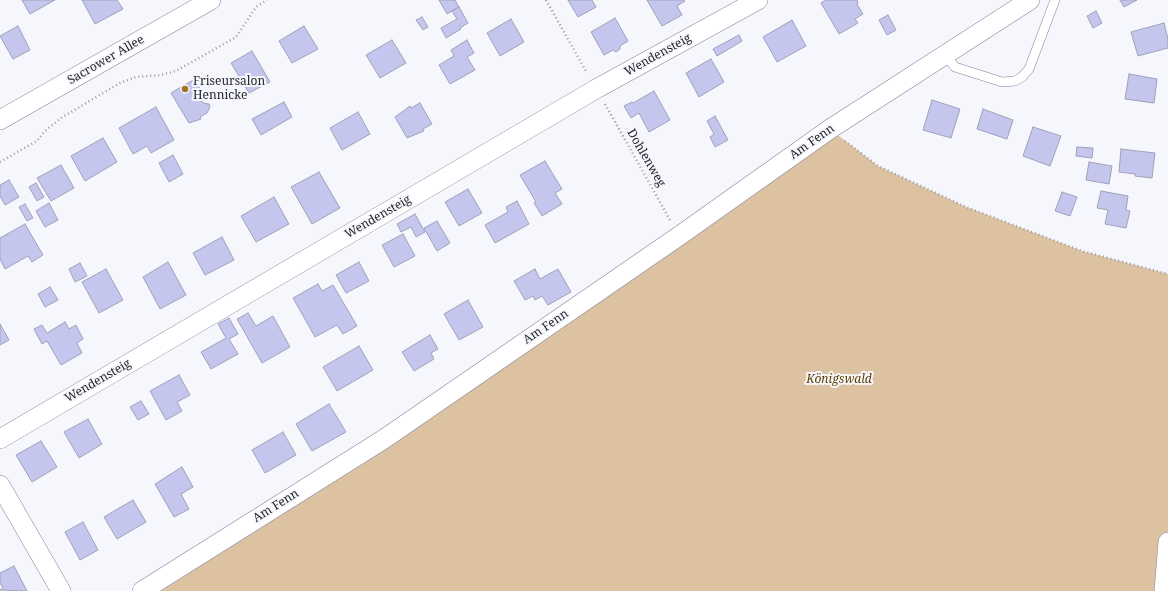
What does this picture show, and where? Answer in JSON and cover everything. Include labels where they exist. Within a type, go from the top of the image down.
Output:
[{"type":"street","name":"Sacrower Allee","points":[[0,120],[212,0]]},
{"type":"street","name":"Wendensteig","points":[[0,438],[596,89],[758,0]]},
{"type":"street","name":"Am Fenn","points":[[142,591],[384,439],[680,236],[830,129],[1030,0]]},
{"type":"street","points":[[0,485],[61,591]]},
{"type":"street","points":[[1164,591],[1168,542]]},
{"type":"lane","points":[[945,55],[955,67],[1002,82],[1015,81],[1022,77],[1029,69],[1055,0]]},
{"type":"path","points":[[0,162],[37,141],[44,132],[61,118],[120,83],[136,77],[161,75],[176,71],[236,37],[256,7],[267,0]]},
{"type":"path","points":[[546,0],[587,72]]},
{"type":"path","name":"Dohlenweg","points":[[596,89],[680,236]]},
{"type":"path","points":[[830,129],[878,166],[966,207],[1082,251],[1168,274]]},
{"type":"green space","name":"Königswald","points":[[830,129],[878,166],[966,207],[1082,251],[1168,274],[1168,591],[142,591]]},
{"type":"building","points":[[22,0],[55,0],[30,14]]},
{"type":"building","points":[[82,0],[117,0],[123,9],[95,24]]},
{"type":"building","points":[[439,0],[455,0],[459,7],[447,14]]},
{"type":"building","points":[[568,0],[592,0],[596,7],[578,17]]},
{"type":"building","points":[[647,0],[684,0],[685,1],[677,6],[682,15],[662,26]]},
{"type":"building","points":[[826,0],[857,0],[857,4],[863,14],[855,19],[858,23],[839,34],[821,3]]},
{"type":"building","points":[[1120,0],[1137,0],[1124,7]]},
{"type":"building","points":[[459,7],[468,23],[446,38],[441,28],[457,19],[452,11]]},
{"type":"building","points":[[1096,11],[1102,23],[1093,28],[1087,16]]},
{"type":"building","points":[[888,15],[896,30],[887,35],[879,20]]},
{"type":"building","points":[[422,17],[428,27],[423,30],[416,20]]},
{"type":"building","points":[[615,18],[628,41],[620,46],[620,49],[616,52],[613,50],[604,55],[591,32]]},
{"type":"building","points":[[511,19],[524,42],[500,56],[487,33]]},
{"type":"building","points":[[792,20],[806,46],[777,62],[763,37]]},
{"type":"building","points":[[1164,23],[1168,39],[1168,48],[1138,56],[1131,32]]},
{"type":"building","points":[[18,26],[30,50],[13,59],[0,36]]},
{"type":"building","points":[[304,26],[318,49],[292,63],[279,41]]},
{"type":"building","points":[[739,35],[742,41],[717,56],[713,49]]},
{"type":"building","points":[[392,40],[406,63],[380,78],[366,55]]},
{"type":"building","points":[[467,40],[474,53],[467,57],[475,70],[450,84],[439,65],[454,56],[451,50]]},
{"type":"building","points":[[252,51],[270,82],[249,93],[231,63]]},
{"type":"building","points":[[711,59],[724,82],[699,97],[686,73]]},
{"type":"building","points":[[1129,74],[1157,79],[1154,103],[1125,99]]},
{"type":"building","points":[[195,79],[200,89],[197,91],[203,103],[209,104],[210,107],[207,113],[200,117],[201,119],[189,123],[171,93]]},
{"type":"building","points":[[654,91],[670,120],[649,132],[639,113],[631,118],[624,106],[632,102],[633,103]]},
{"type":"building","points":[[932,100],[960,109],[951,138],[923,130]]},
{"type":"building","points":[[284,102],[292,117],[261,135],[252,119]]},
{"type":"building","points":[[420,103],[432,124],[423,129],[424,131],[407,138],[395,117],[410,106],[411,108]]},
{"type":"building","points":[[156,107],[174,140],[151,153],[147,146],[133,154],[119,128]]},
{"type":"building","points":[[983,109],[1013,120],[1007,139],[977,129]]},
{"type":"building","points":[[358,112],[370,134],[342,150],[330,128]]},
{"type":"building","points":[[715,116],[728,140],[715,147],[710,137],[714,134],[707,121]]},
{"type":"building","points":[[1033,127],[1061,136],[1050,166],[1023,156]]},
{"type":"building","points":[[103,138],[117,162],[85,181],[71,156]]},
{"type":"building","points":[[1077,147],[1093,148],[1092,158],[1076,156]]},
{"type":"building","points":[[1121,149],[1155,153],[1152,178],[1119,172]]},
{"type":"building","points":[[173,155],[183,174],[169,182],[159,163]]},
{"type":"building","points":[[545,161],[562,189],[555,193],[562,204],[542,216],[534,203],[536,202],[520,175]]},
{"type":"building","points":[[1089,162],[1112,166],[1109,184],[1086,180]]},
{"type":"building","points":[[61,165],[74,188],[51,201],[37,178]]},
{"type":"building","points":[[319,172],[340,208],[312,224],[291,187]]},
{"type":"building","points":[[9,180],[19,197],[5,205],[0,196],[0,185]]},
{"type":"building","points":[[36,183],[44,197],[37,201],[29,187]]},
{"type":"building","points":[[468,189],[482,213],[459,226],[445,202]]},
{"type":"building","points":[[1101,191],[1128,196],[1126,210],[1130,211],[1126,228],[1105,224],[1108,210],[1097,208]]},
{"type":"building","points":[[1062,192],[1077,197],[1070,216],[1055,211]]},
{"type":"building","points":[[274,197],[289,224],[256,242],[241,216]]},
{"type":"building","points":[[517,201],[529,224],[495,243],[485,225],[508,212],[506,207]]},
{"type":"building","points":[[49,203],[58,220],[45,227],[36,211]]},
{"type":"building","points":[[25,204],[33,218],[27,221],[19,207]]},
{"type":"building","points":[[415,214],[425,232],[416,237],[411,227],[401,232],[397,224]]},
{"type":"building","points":[[437,221],[450,243],[437,251],[424,228]]},
{"type":"building","points":[[25,224],[43,255],[32,262],[28,256],[5,269],[0,259],[0,238]]},
{"type":"building","points":[[403,234],[415,256],[394,267],[382,245]]},
{"type":"building","points":[[222,237],[234,260],[205,275],[193,253]]},
{"type":"building","points":[[168,262],[186,295],[160,309],[143,277]]},
{"type":"building","points":[[359,262],[369,281],[346,293],[336,275]]},
{"type":"building","points":[[80,263],[87,276],[75,282],[69,269]]},
{"type":"building","points":[[106,269],[123,300],[99,313],[82,282]]},
{"type":"building","points":[[535,269],[540,279],[558,269],[571,292],[548,305],[542,296],[535,300],[533,296],[525,300],[514,281]]},
{"type":"building","points":[[318,284],[322,291],[333,285],[357,326],[343,334],[337,325],[315,337],[293,298]]},
{"type":"building","points":[[50,287],[58,300],[45,307],[38,294]]},
{"type":"building","points":[[468,300],[483,327],[459,340],[444,314]]},
{"type":"building","points":[[248,313],[256,326],[273,316],[290,347],[262,363],[237,319]]},
{"type":"building","points":[[229,318],[238,334],[229,339],[238,354],[211,369],[201,352],[226,338],[218,324]]},
{"type":"building","points":[[65,322],[69,329],[76,325],[83,339],[77,343],[82,353],[61,365],[47,341],[42,344],[34,329],[42,325],[47,333]]},
{"type":"building","points":[[0,324],[9,340],[0,345]]},
{"type":"building","points":[[430,335],[438,349],[431,353],[434,359],[414,371],[402,352]]},
{"type":"building","points":[[359,346],[373,370],[337,391],[323,367]]},
{"type":"building","points":[[179,375],[190,395],[177,402],[182,411],[166,420],[150,391]]},
{"type":"building","points":[[141,401],[149,414],[138,420],[130,407]]},
{"type":"building","points":[[329,404],[346,432],[312,451],[296,424]]},
{"type":"building","points":[[88,419],[102,444],[79,458],[64,432]]},
{"type":"building","points":[[283,432],[296,455],[265,473],[252,450]]},
{"type":"building","points":[[41,441],[57,467],[32,482],[16,455]]},
{"type":"building","points":[[182,467],[193,487],[181,494],[189,509],[174,517],[155,484]]},
{"type":"building","points":[[133,500],[146,522],[117,539],[104,517]]},
{"type":"building","points":[[83,522],[98,550],[80,560],[65,532]]},
{"type":"building","points":[[14,566],[27,591],[0,590],[3,588],[0,583],[0,573]]},
{"type":"place","name":"Friseursalon Hennicke","points":[[185,89]]}]
